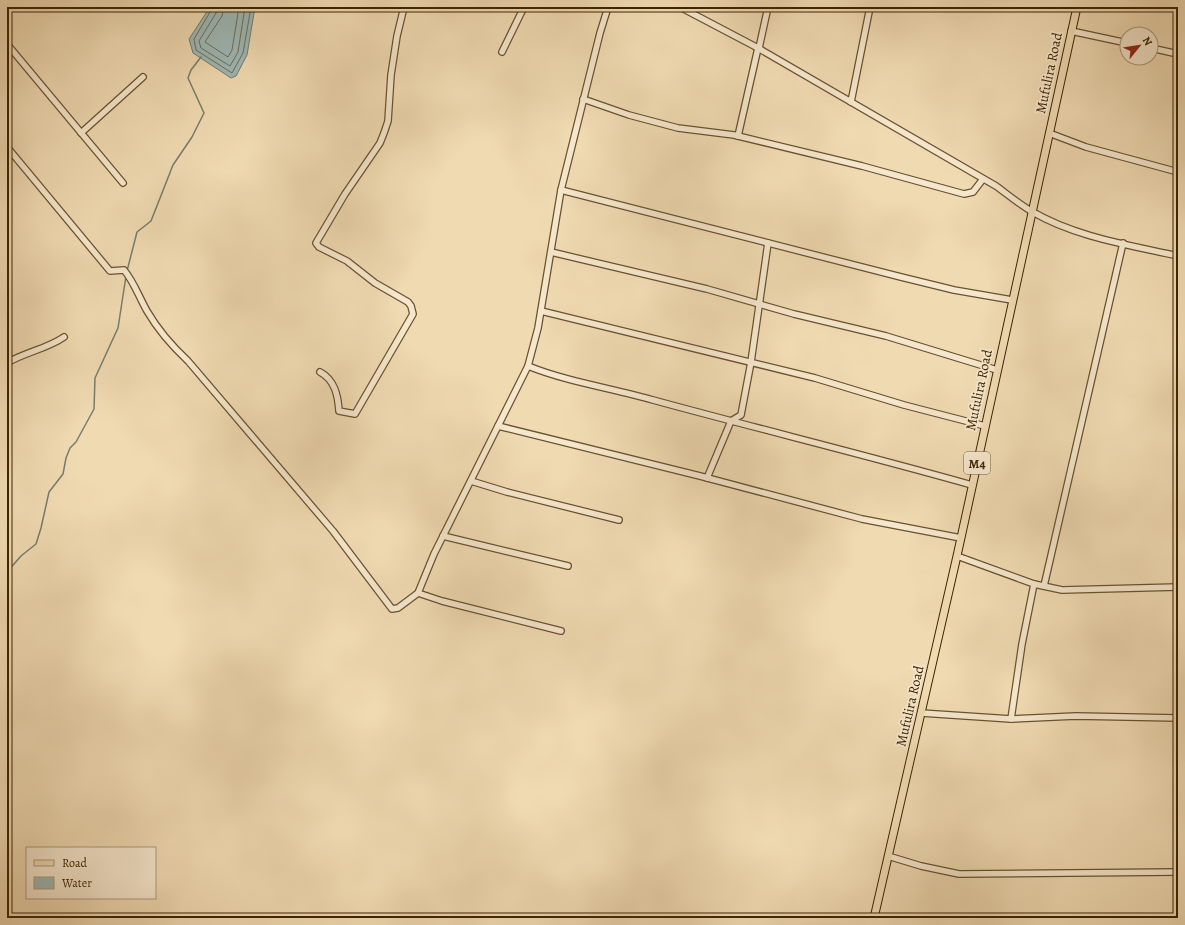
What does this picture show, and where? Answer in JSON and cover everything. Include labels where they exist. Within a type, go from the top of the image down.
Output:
[{"type":"main road","name":"Mufulira Road","points":[[874,918],[957,556],[1031,211],[1050,133],[1077,7]]},
{"type":"street","points":[[320,372],[328,376],[334,388],[339,403],[339,411],[355,414],[413,314],[411,306],[403,298],[375,283],[347,261],[319,247],[316,243],[317,238],[382,138],[388,121],[391,75],[404,7]]},
{"type":"street","points":[[502,52],[524,7]]},
{"type":"street","points":[[7,147],[110,271],[124,270],[134,284],[148,311],[169,344],[188,361],[328,526],[392,609],[398,608],[418,593],[443,536],[528,366],[541,311],[561,190],[583,99],[608,7]]},
{"type":"street","points":[[680,7],[758,48],[851,102],[983,179],[1031,211],[1065,227],[1178,256]]},
{"type":"street","points":[[738,136],[768,7]]},
{"type":"street","points":[[851,102],[870,7]]},
{"type":"street","points":[[1071,31],[1119,41]]},
{"type":"street","points":[[7,44],[123,183]]},
{"type":"street","points":[[1159,50],[1178,54]]},
{"type":"street","points":[[81,133],[144,77]]},
{"type":"street","points":[[583,99],[629,115],[678,128],[738,136],[862,166],[964,194],[973,192],[983,179]]},
{"type":"street","points":[[1050,133],[1086,147],[1178,172]]},
{"type":"street","points":[[561,190],[954,290],[1012,300]]},
{"type":"street","points":[[707,478],[731,421],[741,415],[751,362],[768,243]]},
{"type":"street","points":[[1044,586],[1123,243]]},
{"type":"street","points":[[550,252],[707,288],[759,304],[886,336],[997,370]]},
{"type":"street","points":[[541,311],[815,378],[904,405],[985,426]]},
{"type":"street","points":[[7,363],[21,355],[54,344],[64,337]]},
{"type":"street","points":[[528,366],[553,376],[643,397],[972,484]]},
{"type":"street","points":[[498,426],[707,478],[862,519],[961,538]]},
{"type":"street","points":[[471,480],[507,492],[619,520]]},
{"type":"street","points":[[443,536],[568,566]]},
{"type":"street","points":[[957,556],[1034,584],[1062,590],[1178,587]]},
{"type":"street","points":[[1011,719],[1022,644],[1034,584]]},
{"type":"street","points":[[418,593],[442,601],[561,631]]},
{"type":"street","points":[[921,713],[1011,719],[1076,716],[1178,718]]},
{"type":"street","points":[[888,856],[928,868],[959,874],[1178,872]]},
{"type":"water","points":[[210,7],[255,7],[247,55],[236,76],[231,78],[193,53],[189,39]]},
{"type":"waterway","points":[[127,271],[137,232],[151,221],[173,165],[192,137],[204,113],[188,78],[191,70],[201,57]]},
{"type":"waterway","points":[[7,572],[21,556],[36,544],[49,492],[63,474],[66,458],[70,448],[76,442],[94,409],[95,378],[118,328],[126,276]]}]
